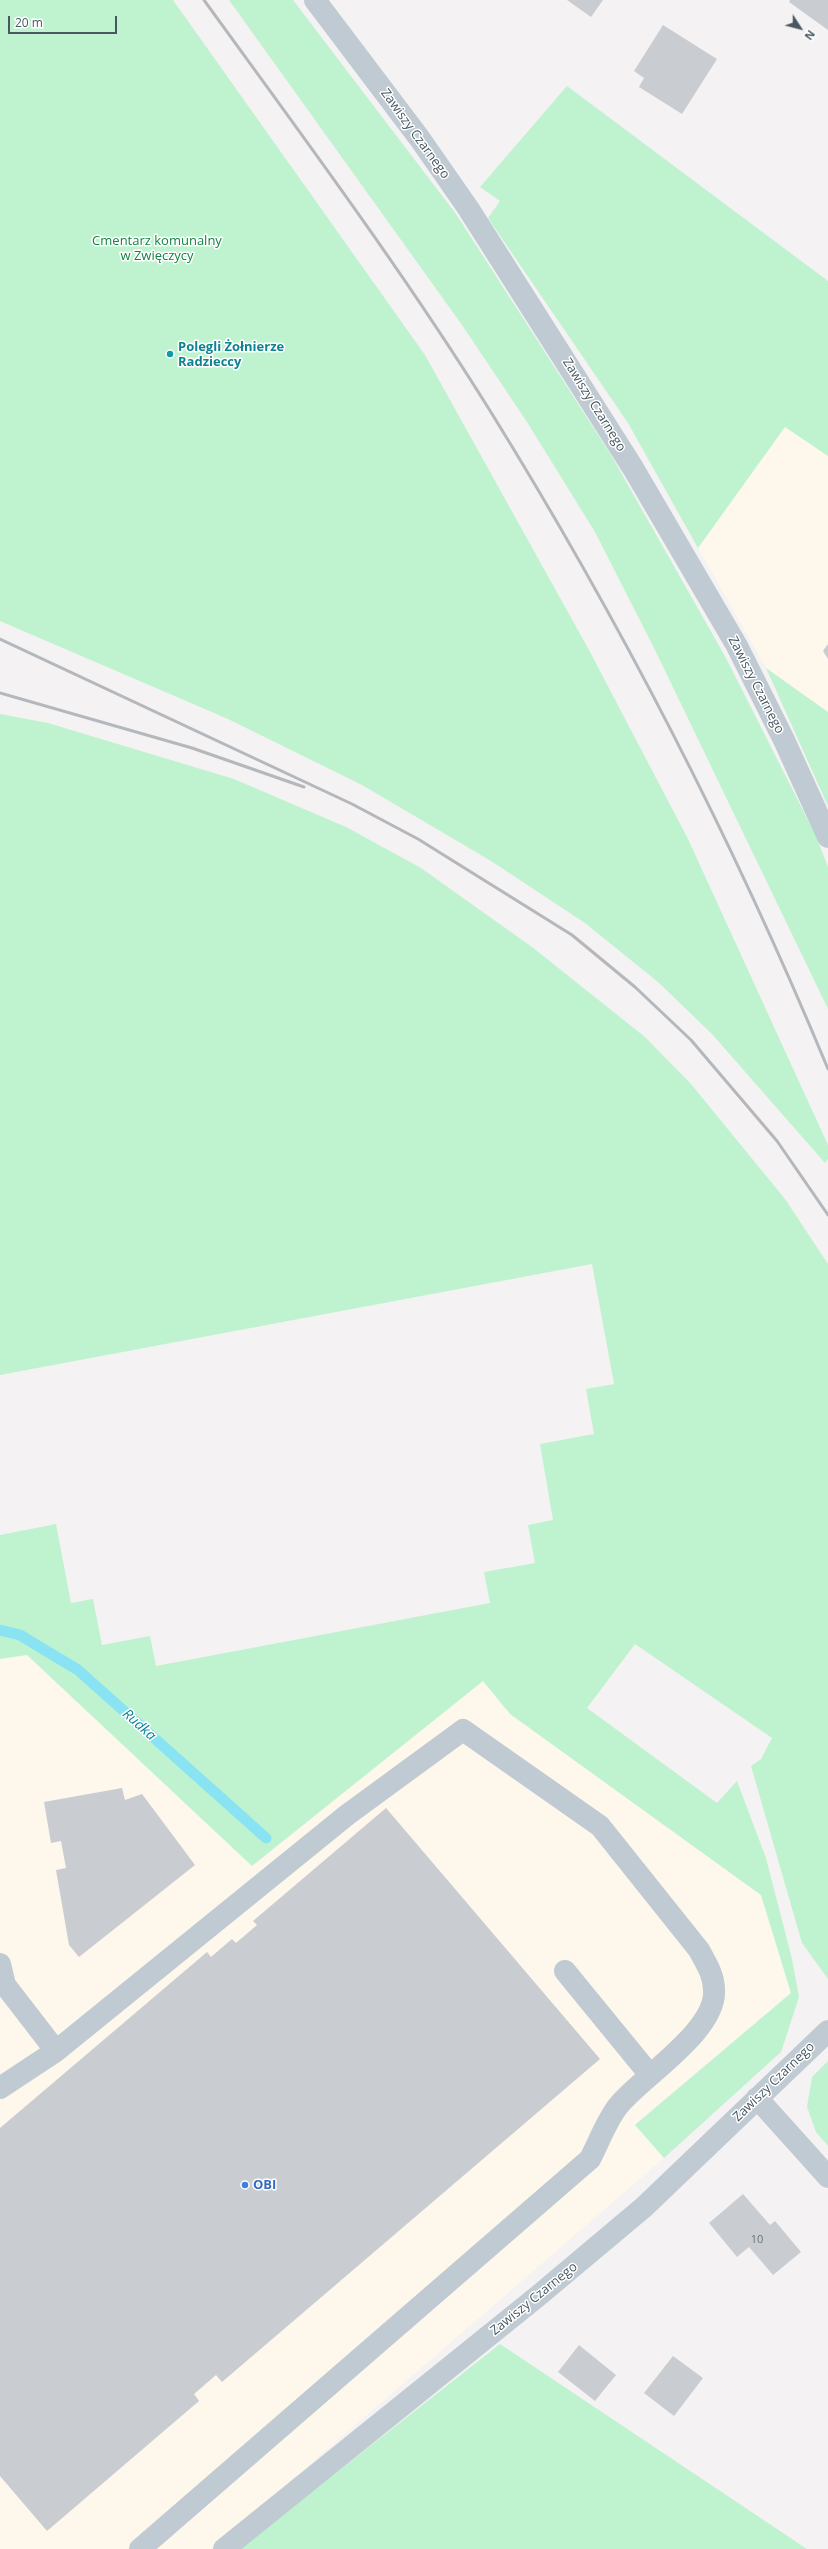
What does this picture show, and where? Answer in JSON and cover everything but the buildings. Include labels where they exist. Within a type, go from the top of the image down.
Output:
[{"type":"street","name":"Zawiszy Czarnego","points":[[315,0],[420,139],[468,208],[633,468],[737,646],[784,740],[828,837]]},
{"type":"street","points":[[3,2080],[56,2050],[347,1815],[463,1730],[600,1826],[699,1950],[711,1971],[715,1991],[707,2016],[693,2035],[618,2105],[590,2159],[140,2549]]},
{"type":"street","points":[[0,1964],[5,1985],[56,2050]]},
{"type":"street","points":[[565,1971],[650,2075]]},
{"type":"street","name":"Zawiszy Czarnego","points":[[224,2549],[538,2296],[644,2207],[828,2031]]},
{"type":"street","points":[[757,2098],[828,2177]]},
{"type":"shaded area","points":[[785,426],[828,456],[828,712],[766,668],[698,548]]},
{"type":"shaded area","points":[[27,1655],[252,1866],[482,1680],[510,1714],[761,1895],[791,1993],[635,2124],[664,2158],[212,2549],[0,2549],[0,1658]]},
{"type":"green space","name":"Cmentarz komunalny w Zwięczycy","points":[[0,0],[173,0],[425,355],[589,650],[688,839],[828,1145],[828,1159],[825,1163],[712,1034],[658,982],[585,923],[491,861],[362,785],[228,719],[0,621]]},
{"type":"green space","points":[[229,0],[293,0],[456,214],[611,455],[726,658],[816,836],[828,867],[828,1009],[655,650],[595,532],[527,422],[462,325]]},
{"type":"green space","points":[[567,86],[828,281],[828,456],[785,427],[698,548],[628,423],[488,218],[500,201],[480,187]]},
{"type":"green space","points":[[766,668],[828,712],[828,806]]},
{"type":"green space","points":[[0,714],[48,723],[234,779],[346,827],[421,868],[532,947],[645,1037],[691,1084],[785,1199],[828,1264],[828,1979],[802,1943],[751,1766],[761,1759],[772,1738],[635,1644],[587,1708],[717,1803],[737,1781],[766,1858],[792,1959],[799,1997],[781,2052],[664,2158],[635,2125],[791,1993],[761,1895],[510,1714],[483,1681],[252,1866],[27,1655],[0,1659],[0,1535],[56,1524],[71,1603],[93,1599],[102,1645],[150,1636],[156,1666],[490,1603],[484,1572],[535,1563],[528,1525],[553,1520],[540,1444],[594,1434],[586,1389],[614,1384],[592,1264],[0,1375]]},
{"type":"green space","points":[[828,2061],[828,2146],[816,2132],[807,2107],[812,2077]]},
{"type":"green space","points":[[500,2344],[807,2549],[239,2549]]},
{"type":"waterway","name":"Rudka","points":[[0,1630],[20,1635],[78,1670],[266,1838]]},
{"type":"railway","points":[[204,0],[314,151],[421,304],[489,409],[584,569],[629,650],[714,815],[792,984],[828,1069]]},
{"type":"railway","points":[[0,639],[352,804],[418,839],[572,935],[635,987],[691,1040],[777,1141],[828,1215]]},
{"type":"railway","points":[[0,693],[192,748],[304,787]]},
{"type":"place","name":"Polegli Żołnierze Radzieccy","points":[[170,354]]},
{"type":"place","name":"OBI","points":[[245,2185]]}]
